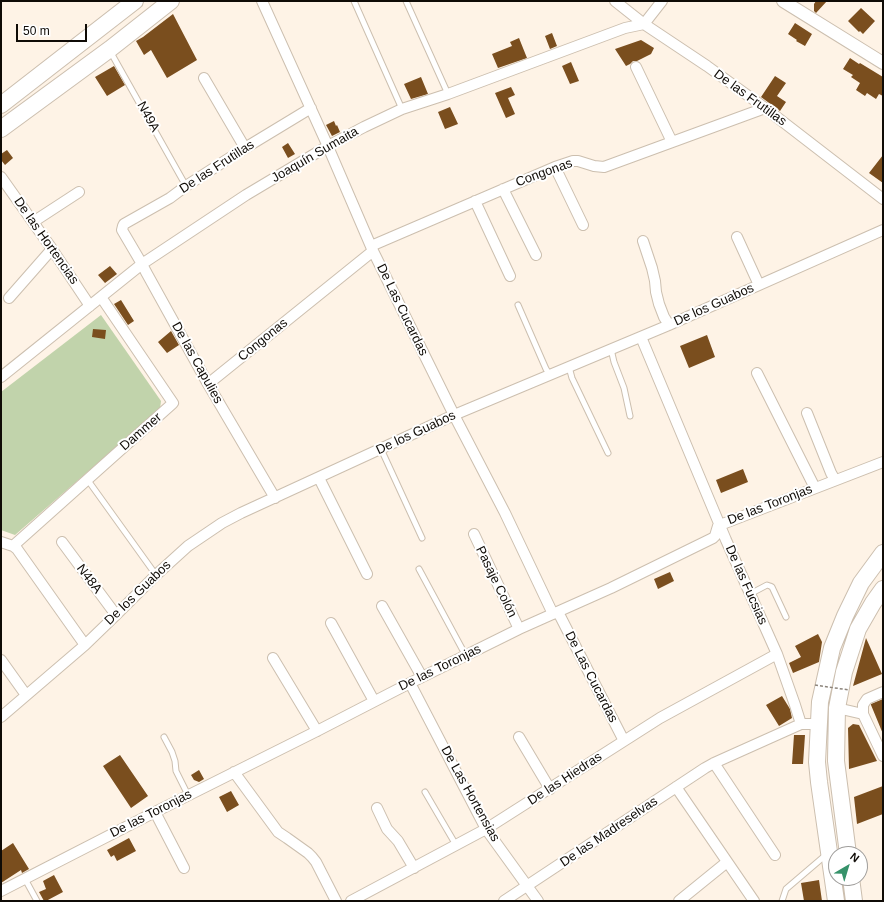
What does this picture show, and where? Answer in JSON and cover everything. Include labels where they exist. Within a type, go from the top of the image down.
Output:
[{"type":"main road","points":[[1,105],[135,1]]},
{"type":"main road","points":[[1,129],[110,49],[172,1]]},
{"type":"main road","points":[[828,846],[817,762],[820,702],[832,648],[845,616],[861,583],[883,552]]},
{"type":"main road","points":[[847,846],[836,761],[837,708],[844,672],[858,629],[883,589]]},
{"type":"main road","points":[[834,886],[836,901]]},
{"type":"main road","points":[[852,886],[854,901]]},
{"type":"street","name":"De Las Cucardas","points":[[262,1],[328,146],[372,248],[454,415],[555,613],[624,741]]},
{"type":"street","name":"De las Frutillas","points":[[615,1],[644,24],[766,108],[883,199]]},
{"type":"street","points":[[644,24],[662,1]]},
{"type":"street","points":[[791,3],[883,63]]},
{"type":"street","name":"Joaquín Sumaita","points":[[1,377],[142,264],[246,195],[328,146],[402,109],[448,94],[625,28],[644,24]]},
{"type":"street","points":[[636,67],[672,142]]},
{"type":"street","points":[[204,78],[245,148]]},
{"type":"street","name":"De las Frutillas","points":[[123,226],[124,224],[170,198],[245,148],[311,108]]},
{"type":"street","name":"Congonas","points":[[208,384],[372,248],[475,201],[555,167],[573,161],[578,161],[594,166],[604,167],[766,108]]},
{"type":"street","points":[[555,167],[583,225]]},
{"type":"street","name":"De las Hortencias","points":[[1,177],[90,306]]},
{"type":"street","points":[[503,189],[536,255]]},
{"type":"street","points":[[33,222],[79,192]]},
{"type":"street","points":[[475,201],[510,276]]},
{"type":"street","name":"De las Capulies","points":[[123,226],[122,230],[208,384],[275,498]]},
{"type":"street","name":"De los Guabos","points":[[1,717],[85,645],[156,575],[188,546],[208,531],[241,513],[454,415],[669,325],[883,230]]},
{"type":"street","points":[[737,237],[759,285]]},
{"type":"street","points":[[643,241],[652,268],[659,304],[669,325]]},
{"type":"street","points":[[9,298],[52,249]]},
{"type":"street","name":"Dammer","points":[[13,546],[173,403],[102,297]]},
{"type":"street","name":"De las Fucsias","points":[[641,337],[726,540],[777,654],[801,724]]},
{"type":"street","points":[[757,373],[814,488]]},
{"type":"street","points":[[806,413],[835,480]]},
{"type":"street","name":"De las Toronjas","points":[[1,891],[422,677],[519,629],[611,588],[713,538],[718,526],[720,525],[883,462]]},
{"type":"street","points":[[319,478],[367,574]]},
{"type":"street","name":"Pasaje Colón","points":[[474,534],[519,629]]},
{"type":"street","points":[[1,542],[17,549],[85,645]]},
{"type":"street","name":"N48A","points":[[62,542],[116,615]]},
{"type":"street","points":[[382,606],[422,677]]},
{"type":"street","points":[[331,623],[374,701]]},
{"type":"street","name":"De las Hiedras","points":[[351,901],[486,829],[660,718],[777,654]]},
{"type":"street","points":[[273,658],[317,731]]},
{"type":"street","points":[[1,660],[26,695]]},
{"type":"street","name":"De Las Hortensias","points":[[410,683],[486,829],[538,901]]},
{"type":"street","points":[[883,692],[867,699],[863,705],[863,714],[883,756]]},
{"type":"street","points":[[837,708],[863,714]]},
{"type":"street","points":[[801,724],[819,724]]},
{"type":"street","name":"De las Madreselvas","points":[[504,901],[705,768],[801,724]]},
{"type":"street","points":[[519,737],[550,789]]},
{"type":"street","points":[[714,763],[775,855]]},
{"type":"street","points":[[234,772],[278,832],[308,852],[316,862],[336,901]]},
{"type":"street","points":[[676,787],[754,901]]},
{"type":"street","points":[[377,808],[387,829],[398,841],[414,868]]},
{"type":"street","points":[[155,812],[184,868]]},
{"type":"street","points":[[679,901],[727,862]]},
{"type":"lane","points":[[354,1],[402,109]]},
{"type":"lane","points":[[406,1],[448,94]]},
{"type":"lane","name":"N49A","points":[[110,49],[186,186]]},
{"type":"lane","points":[[518,305],[550,375]]},
{"type":"lane","points":[[611,350],[624,388],[630,416]]},
{"type":"lane","points":[[569,367],[572,378],[608,453]]},
{"type":"lane","points":[[380,449],[422,538]]},
{"type":"lane","points":[[87,479],[156,575]]},
{"type":"lane","points":[[419,568],[466,656]]},
{"type":"lane","points":[[750,594],[767,585],[772,587],[786,617]]},
{"type":"lane","points":[[164,737],[172,752],[176,771],[188,795]]},
{"type":"lane","points":[[425,792],[456,845]]},
{"type":"lane","points":[[782,901],[786,889],[828,853]]},
{"type":"lane","points":[[24,879],[37,901]]},
{"type":"path","points":[[815,685],[849,690]]},
{"type":"green space","points":[[101,315],[161,401],[160,409],[15,535],[1,530],[1,392]]},
{"type":"building","points":[[816,1],[827,1],[816,13],[814,11],[814,4]]},
{"type":"building","points":[[861,8],[875,21],[863,34],[848,21]]},
{"type":"building","points":[[173,14],[197,60],[167,78],[151,50],[144,55],[136,41]]},
{"type":"building","points":[[795,23],[812,34],[805,46],[788,34]]},
{"type":"building","points":[[552,33],[557,46],[550,49],[545,36]]},
{"type":"building","points":[[519,38],[527,58],[498,68],[492,54],[512,46],[510,42]]},
{"type":"building","points":[[641,40],[654,48],[651,54],[637,61],[633,61],[626,66],[615,49]]},
{"type":"building","points":[[850,58],[883,77],[883,96],[879,94],[876,99],[867,93],[865,96],[856,90],[860,83],[851,77],[853,75],[843,69]]},
{"type":"building","points":[[571,62],[579,81],[570,84],[562,66]]},
{"type":"building","points":[[114,66],[125,85],[107,96],[95,77]]},
{"type":"building","points":[[775,76],[786,83],[777,96],[786,102],[780,111],[761,97]]},
{"type":"building","points":[[421,77],[428,94],[411,99],[404,84]]},
{"type":"building","points":[[511,87],[515,95],[508,98],[515,114],[506,118],[495,93]]},
{"type":"building","points":[[450,107],[458,124],[445,129],[438,112]]},
{"type":"building","points":[[334,121],[340,132],[332,136],[326,125]]},
{"type":"building","points":[[288,143],[295,154],[288,158],[282,147]]},
{"type":"building","points":[[7,150],[13,158],[5,165],[1,160],[1,154]]},
{"type":"building","points":[[883,155],[883,183],[869,173]]},
{"type":"building","points":[[110,266],[117,274],[105,283],[98,275]]},
{"type":"building","points":[[121,300],[134,321],[128,325],[114,304]]},
{"type":"building","points":[[93,329],[106,330],[105,339],[92,337]]},
{"type":"building","points":[[171,331],[179,345],[167,353],[158,342]]},
{"type":"building","points":[[707,335],[715,357],[689,368],[680,346]]},
{"type":"building","points":[[743,469],[748,482],[721,493],[716,480]]},
{"type":"building","points":[[670,572],[674,581],[658,589],[654,579]]},
{"type":"building","points":[[818,634],[822,642],[819,662],[793,673],[789,663],[801,657],[795,646]]},
{"type":"building","points":[[866,638],[882,674],[853,686]]},
{"type":"building","points":[[782,696],[790,709],[792,718],[779,726],[766,705]]},
{"type":"building","points":[[883,699],[883,734],[871,704]]},
{"type":"building","points":[[853,724],[859,725],[877,761],[849,769],[848,728]]},
{"type":"building","points":[[794,735],[805,735],[803,764],[792,764]]},
{"type":"building","points":[[120,755],[148,796],[131,808],[103,766]]},
{"type":"building","points":[[199,770],[204,779],[199,782],[194,780],[191,775]]},
{"type":"building","points":[[883,786],[883,814],[857,824],[854,797]]},
{"type":"building","points":[[231,791],[239,805],[227,812],[219,797]]},
{"type":"building","points":[[129,838],[136,851],[117,861],[114,855],[111,857],[107,850]]},
{"type":"building","points":[[13,843],[29,869],[22,873],[21,870],[1,883],[1,851]]},
{"type":"building","points":[[54,875],[63,892],[44,901],[39,892],[46,889],[43,881]]},
{"type":"building","points":[[819,880],[822,901],[804,901],[801,883]]}]
